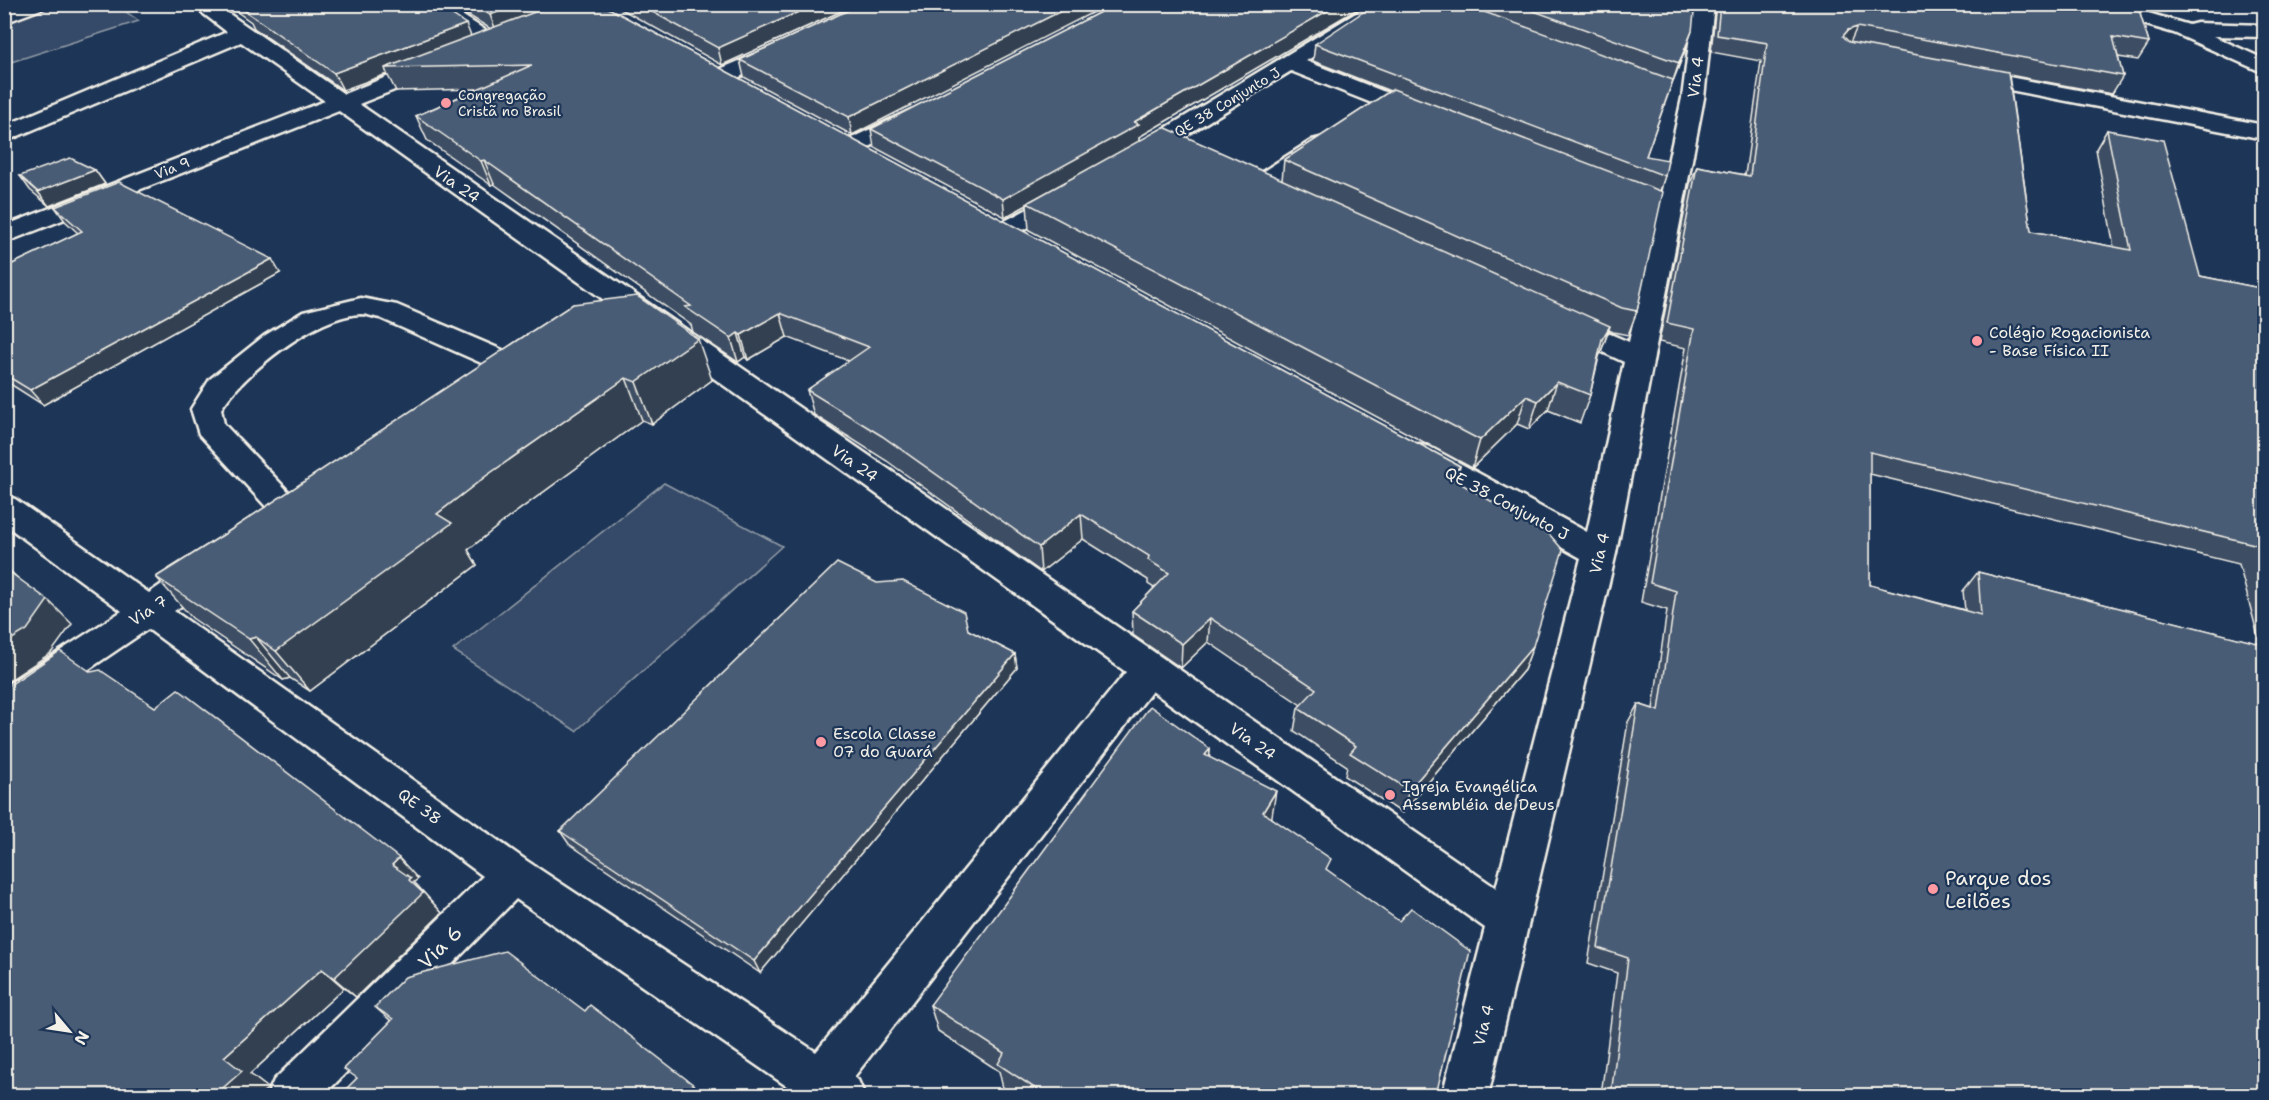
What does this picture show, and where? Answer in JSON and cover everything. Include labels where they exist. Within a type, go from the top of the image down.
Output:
[{"type":"street","points":[[4,16],[37,4]]},
{"type":"street","name":"Via 24","points":[[201,4],[1508,920]]},
{"type":"street","points":[[430,4],[495,43]]},
{"type":"street","name":"QE 38 Conjunto J","points":[[1123,163],[1174,146],[1291,63],[1386,4]]},
{"type":"street","points":[[2095,4],[2148,10],[2181,29],[2265,67]]},
{"type":"street","name":"Via 4","points":[[1465,1095],[1599,553],[1640,358],[1659,205],[1682,94],[1704,5]]},
{"type":"street","points":[[2181,29],[2265,31]]},
{"type":"street","points":[[4,135],[243,33]]},
{"type":"street","points":[[473,51],[516,35]]},
{"type":"street","points":[[751,93],[711,71],[796,43]]},
{"type":"street","name":"Via 9","points":[[4,235],[451,60]]},
{"type":"street","name":"QE 38 Conjunto J","points":[[1291,63],[1441,122]]},
{"type":"street","points":[[1942,70],[2265,132]]},
{"type":"street","points":[[1367,113],[1386,101]]},
{"type":"street","points":[[882,164],[841,142],[934,105]]},
{"type":"street","points":[[1260,184],[1338,133]]},
{"type":"street","points":[[1035,248],[994,225],[1084,186]]},
{"type":"street","points":[[599,322],[628,304]]},
{"type":"street","points":[[294,517],[210,427],[206,409],[220,386],[273,342],[313,318],[361,306],[387,311],[533,364],[494,389]]},
{"type":"street","points":[[1542,313],[1640,358]]},
{"type":"street","name":"QE 38 Conjunto J","points":[[1401,446],[1599,553]]},
{"type":"street","name":"QE 38","points":[[4,507],[149,609],[513,874],[832,1088]]},
{"type":"street","name":"Via 7","points":[[4,707],[149,609],[236,554]]},
{"type":"street","points":[[832,1088],[1149,669]]},
{"type":"street","name":"Via 6","points":[[290,1095],[513,874]]},
{"type":"shaded area","points":[[5,5],[116,5],[139,21],[5,64]]},
{"type":"shaded area","points":[[664,483],[782,546],[576,731],[453,650]]},
{"type":"building","points":[[240,4],[436,4],[466,24],[334,73],[245,11],[248,10]]},
{"type":"building","points":[[472,4],[519,4],[490,15]]},
{"type":"building","points":[[556,4],[601,4],[1460,466],[1451,478],[1550,535],[1563,550],[1533,646],[1409,790],[1350,753],[1356,746],[1298,708],[1316,689],[1210,618],[1182,644],[1132,611],[1169,573],[1148,560],[1149,556],[1081,514],[1039,547],[882,436],[807,390],[869,347],[780,313],[741,335],[738,333],[731,338],[685,307],[691,306],[484,160],[481,161],[416,116],[532,65],[385,68]]},
{"type":"building","points":[[638,4],[816,4],[718,48]]},
{"type":"building","points":[[862,4],[1075,4],[849,117],[740,60]]},
{"type":"building","points":[[1116,4],[1339,4],[1134,122],[1139,124],[1003,199],[871,129]]},
{"type":"building","points":[[1375,4],[1462,4],[1673,80],[1646,156],[1668,160],[1665,176],[1315,44]]},
{"type":"building","points":[[1514,4],[1695,4],[1692,31],[1679,63]]},
{"type":"building","points":[[1720,4],[2137,4],[2149,43],[2113,37],[2123,76],[1857,27],[1848,30],[1843,36],[1849,42],[2008,72],[2031,231],[2131,250],[2107,130],[2163,140],[2200,276],[2265,289],[2265,568],[2258,545],[1870,452],[1870,585],[1981,615],[1978,572],[2265,645],[2265,1095],[1611,1095],[1628,958],[1598,948],[1638,704],[1659,711],[1676,591],[1650,583],[1694,329],[1667,323],[1697,166],[1750,176],[1767,43],[1717,35]]},
{"type":"building","points":[[1393,89],[1663,192],[1637,311],[1622,308],[1284,160]]},
{"type":"building","points":[[1164,127],[1610,326],[1602,339],[1590,395],[1557,382],[1538,401],[1526,396],[1480,440],[1027,203]]},
{"type":"building","points":[[70,158],[95,170],[38,192],[20,176]]},
{"type":"building","points":[[119,182],[272,259],[30,390],[4,374],[4,268],[82,231],[55,207]]},
{"type":"building","points":[[637,296],[698,339],[636,382],[626,378],[486,476],[437,514],[452,523],[276,651],[256,637],[249,639],[156,577],[573,304]]},
{"type":"building","name":"Escola Classe 07 do Guará","points":[[837,563],[877,583],[903,581],[964,612],[968,630],[1015,654],[754,961],[560,831]]},
{"type":"building","points":[[4,568],[48,600],[27,630],[4,644]]},
{"type":"building","points":[[60,651],[91,672],[100,670],[155,707],[178,689],[399,858],[392,865],[411,878],[409,880],[423,893],[334,978],[322,969],[224,1057],[242,1071],[215,1095],[4,1095],[4,689]]},
{"type":"building","points":[[1150,706],[1210,749],[1205,755],[1276,791],[1263,812],[1331,859],[1326,869],[1399,921],[1411,908],[1470,951],[1436,1095],[1045,1095],[998,1064],[1004,1053],[930,1005]]},
{"type":"building","points":[[505,951],[585,1011],[590,1005],[707,1095],[340,1095],[357,1078],[344,1069],[393,1019],[375,1007],[405,977]]},
{"type":"place","name":"Congregação Cristã no Brasil","points":[[446,103]]},
{"type":"place","name":"Colégio Rogacionista - Base Física II","points":[[1977,341]]},
{"type":"place","name":"Escola Classe 07 do Guará","points":[[821,742]]},
{"type":"place","name":"Igreja Evangélica Assembléia de Deus","points":[[1390,795]]},
{"type":"place","name":"Parque dos Leilões","points":[[1933,889]]}]
